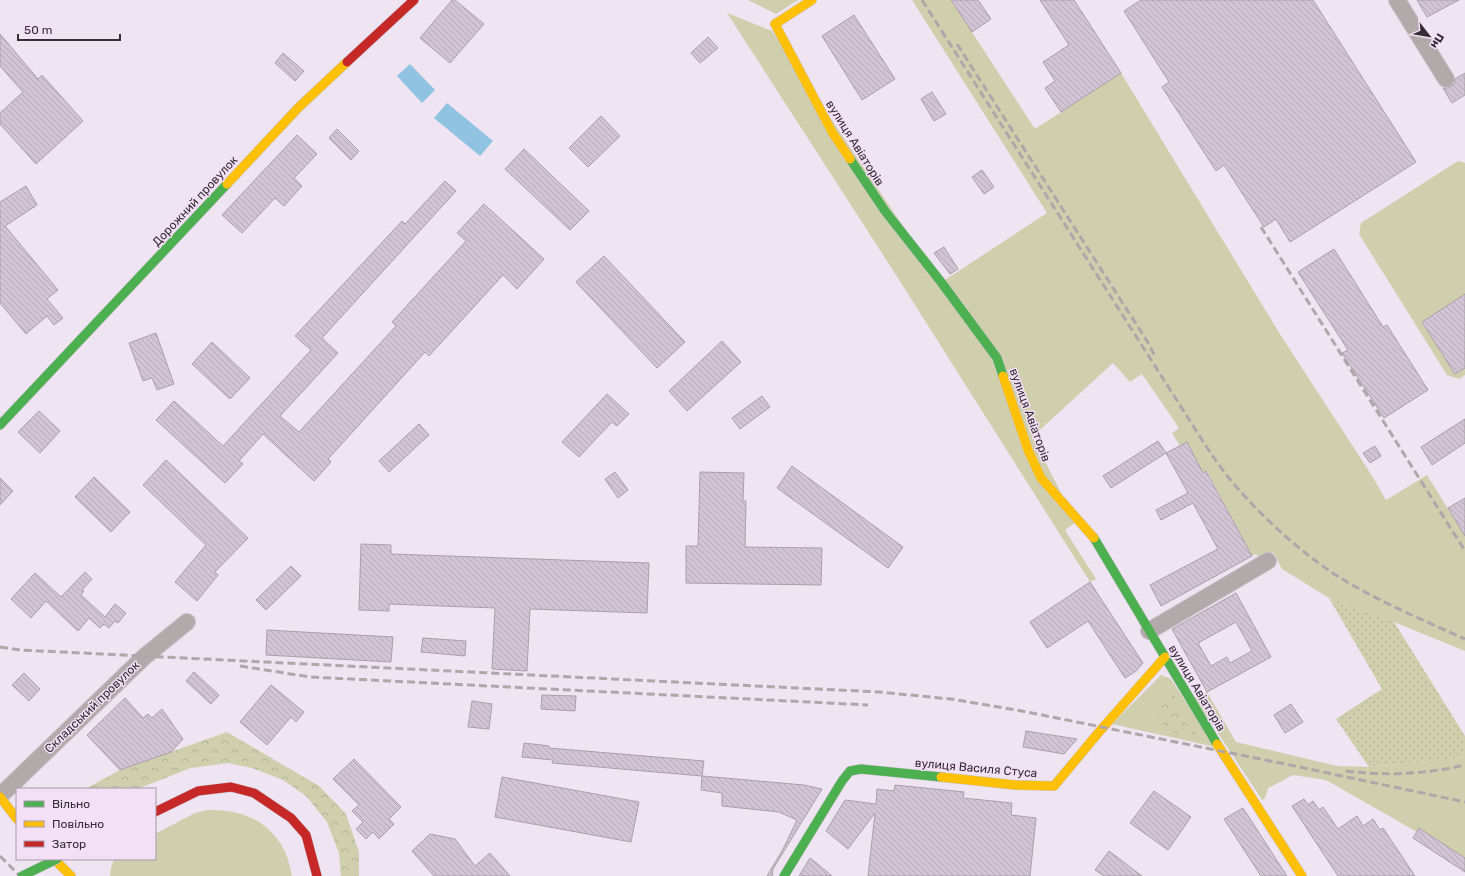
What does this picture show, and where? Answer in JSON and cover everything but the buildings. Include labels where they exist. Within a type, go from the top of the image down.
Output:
[{"type":"street","name":"Дорожний провулок","points":[[0,425],[299,107],[414,0]]},
{"type":"street","name":"вулиця Авіаторів","points":[[812,0],[775,24],[832,132],[885,211],[941,282],[997,358],[1028,450],[1041,478],[1094,538],[1148,632],[1165,657],[1226,759],[1302,876]]},
{"type":"street","points":[[1397,0],[1446,79]]},
{"type":"street","points":[[1148,632],[1268,561]]},
{"type":"street","name":"Складський провулок","points":[[0,797],[144,657],[187,622]]},
{"type":"street","name":"вулиця Василя Стуса","points":[[784,876],[842,781],[850,771],[861,769],[1014,785],[1054,786],[1102,728],[1165,657]]},
{"type":"street","points":[[156,811],[198,790],[231,787],[254,793],[291,818],[306,836],[317,876]]},
{"type":"street","points":[[0,797],[16,818]]},
{"type":"street","points":[[22,876],[54,860]]},
{"type":"street","points":[[57,860],[71,876]]},
{"type":"green space","points":[[748,0],[798,0],[776,14]]},
{"type":"green space","points":[[912,0],[951,0],[1035,129],[1121,73],[1283,339],[1369,471],[1386,500],[1427,475],[1465,536],[1465,651],[1394,622],[1329,598],[1282,569],[1274,553],[1260,560],[1256,554],[1252,556],[1207,471],[1203,473],[1187,442],[1180,446],[1172,433],[1179,428],[1142,374],[1130,382],[1113,363],[1030,439],[945,280],[1047,213]]},
{"type":"green space","points":[[727,13],[772,31],[993,360],[1076,522],[1065,530],[1096,579],[1090,582],[896,275]]},
{"type":"green space","points":[[1458,161],[1465,163],[1465,375],[1459,379],[1447,375],[1359,234],[1361,223]]},
{"type":"green space","points":[[1329,598],[1394,622],[1465,736],[1465,757],[1369,767],[1336,719],[1382,689]]},
{"type":"green space","points":[[1161,675],[1171,679],[1215,747],[1112,724]]},
{"type":"green space","points":[[1169,689],[1175,696],[1181,717],[1201,738],[1193,738],[1177,734],[1164,725],[1159,719],[1157,712],[1158,704],[1162,695]]},
{"type":"green space","points":[[1207,692],[1236,742],[1337,766],[1370,767],[1465,757],[1465,858],[1420,829],[1417,832],[1326,780],[1293,775],[1268,788],[1265,798],[1262,800],[1195,698]]},
{"type":"green space","points":[[227,732],[319,786],[346,814],[359,852],[359,876],[341,876],[339,853],[327,822],[306,796],[283,780],[252,768],[228,763],[191,768],[140,788],[87,788],[120,770]]},
{"type":"green space","points":[[207,810],[223,810],[238,813],[263,825],[274,834],[282,846],[288,860],[292,876],[110,876],[114,860],[156,860],[156,833],[195,813]]},
{"type":"water","points":[[410,64],[435,90],[422,103],[397,76]]},
{"type":"water","points":[[447,103],[493,141],[480,156],[434,118]]},
{"type":"railway","points":[[922,0],[1204,443],[1241,493],[1284,535],[1331,572],[1376,598],[1465,639]]},
{"type":"railway","points":[[957,44],[1147,341],[1156,358]]},
{"type":"railway","points":[[1261,227],[1465,551]]},
{"type":"railway","points":[[0,647],[20,650],[879,692],[951,699],[1022,711],[1465,802]]},
{"type":"railway","points":[[240,666],[310,677],[868,705]]},
{"type":"railway","points":[[1346,771],[1391,774],[1420,772],[1465,765]]},
{"type":"railway","points":[[0,856],[20,876]]},
{"type":"traffic: fast","points":[[850,159],[885,211],[941,282],[997,358],[1003,376]]},
{"type":"traffic: fast","points":[[0,425],[227,184]]},
{"type":"traffic: fast","points":[[1094,538],[1217,744]]},
{"type":"traffic: fast","points":[[784,876],[842,781],[850,771],[861,769],[941,777]]},
{"type":"traffic: fast","points":[[22,876],[55,860]]},
{"type":"traffic: slow","points":[[812,0],[775,24],[832,132],[850,159]]},
{"type":"traffic: slow","points":[[227,184],[299,107],[347,62]]},
{"type":"traffic: slow","points":[[1003,376],[1028,450],[1041,478],[1094,538]]},
{"type":"traffic: slow","points":[[941,777],[1015,785],[1054,786],[1165,657]]},
{"type":"traffic: slow","points":[[1217,744],[1302,876]]},
{"type":"traffic: slow","points":[[0,797],[16,818]]},
{"type":"traffic: slow","points":[[55,860],[71,876]]},
{"type":"traffic: jam","points":[[347,62],[414,0]]},
{"type":"traffic: jam","points":[[156,812],[198,791],[231,787],[254,793],[291,818],[306,835],[317,876]]}]
